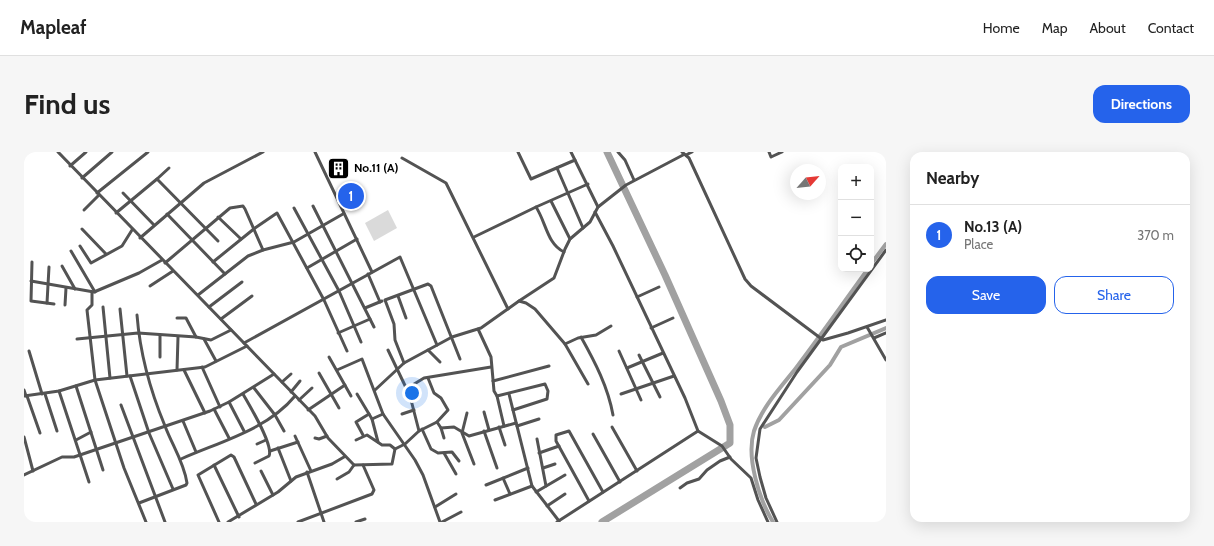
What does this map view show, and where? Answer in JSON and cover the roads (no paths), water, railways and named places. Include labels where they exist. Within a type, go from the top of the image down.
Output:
[{"type":"street","points":[[59,152],[70,166],[132,230],[198,295],[315,416],[326,436],[344,457],[354,465],[392,464],[395,449]]},
{"type":"street","points":[[70,166],[86,152]]},
{"type":"street","points":[[82,178],[112,152]]},
{"type":"street","points":[[84,210],[98,194],[148,152]]},
{"type":"street","points":[[140,238],[180,202],[204,183],[264,152]]},
{"type":"street","points":[[315,152],[343,214],[357,239],[372,272]]},
{"type":"street","points":[[518,152],[531,179],[575,160]]},
{"type":"street","points":[[571,152],[598,207]]},
{"type":"street","points":[[618,152],[625,160],[634,180]]},
{"type":"street","points":[[375,390],[404,363],[452,337],[478,329],[554,278],[570,239],[592,220],[598,207],[620,188],[684,154],[692,152]]},
{"type":"street","points":[[769,152],[771,157],[782,152]]},
{"type":"street","points":[[684,154],[689,158],[696,172],[747,282],[819,338],[868,328],[886,320]]},
{"type":"street","points":[[402,158],[446,183],[474,237],[508,309]]},
{"type":"street","points":[[116,213],[169,168]]},
{"type":"street","points":[[557,168],[583,228]]},
{"type":"street","points":[[157,179],[218,241]]},
{"type":"street","points":[[474,237],[588,184]]},
{"type":"street","points":[[123,193],[154,225]]},
{"type":"street","points":[[551,201],[570,239]]},
{"type":"street","points":[[165,263],[218,217],[233,207],[243,206],[255,228],[263,250]]},
{"type":"street","points":[[313,206],[374,327]]},
{"type":"street","points":[[536,207],[555,246],[564,252]]},
{"type":"street","points":[[294,208],[339,291],[361,342]]},
{"type":"street","points":[[595,212],[638,297],[698,431],[722,446],[730,457],[751,478],[758,500],[768,522]]},
{"type":"street","points":[[213,262],[255,228],[277,213],[324,300],[347,352]]},
{"type":"street","points":[[167,214],[225,274]]},
{"type":"street","points":[[198,295],[247,257],[263,250],[294,242],[343,214]]},
{"type":"street","points":[[218,217],[241,239]]},
{"type":"street","points":[[82,229],[106,254]]},
{"type":"street","points":[[80,246],[91,263],[122,246],[132,230]]},
{"type":"street","points":[[307,268],[357,239]]},
{"type":"street","points":[[777,522],[766,498],[756,458],[760,429],[819,338],[886,250]]},
{"type":"street","points":[[71,251],[94,292],[92,305],[87,310],[96,380],[124,468],[146,522]]},
{"type":"street","points":[[26,396],[59,391],[96,380],[202,367],[216,361],[400,257],[437,345]]},
{"type":"street","points":[[31,281],[94,292],[139,273],[162,260]]},
{"type":"street","points":[[32,262],[31,301],[54,304]]},
{"type":"street","points":[[62,266],[75,289]]},
{"type":"street","points":[[47,303],[49,268]]},
{"type":"street","points":[[150,286],[173,271]]},
{"type":"street","points":[[368,274],[380,302]]},
{"type":"street","points":[[209,307],[242,282]]},
{"type":"street","points":[[365,308],[428,284],[432,286],[460,359]]},
{"type":"street","points":[[638,297],[660,287]]},
{"type":"street","points":[[65,305],[66,288]]},
{"type":"street","points":[[221,319],[252,296]]},
{"type":"street","points":[[398,296],[406,318]]},
{"type":"street","points":[[385,300],[394,324],[395,340],[404,363]]},
{"type":"street","points":[[519,302],[526,303],[535,309],[565,344],[588,384]]},
{"type":"street","points":[[103,307],[110,378]]},
{"type":"street","points":[[120,309],[129,376],[149,433],[173,489]]},
{"type":"street","points":[[137,315],[138,333],[146,373],[165,427],[180,459],[187,483],[139,503]]},
{"type":"street","points":[[177,318],[186,318],[196,337]]},
{"type":"street","points":[[652,328],[673,318]]},
{"type":"street","points":[[338,333],[370,319]]},
{"type":"street","points":[[565,344],[581,337],[596,335],[611,326]]},
{"type":"street","points":[[868,328],[886,360]]},
{"type":"street","points":[[478,329],[491,358],[492,381],[495,394],[498,396],[504,426]]},
{"type":"street","points":[[77,340],[138,333],[178,337],[196,337],[204,339],[217,338],[231,330]]},
{"type":"street","points":[[873,338],[886,333]]},
{"type":"street","points":[[160,335],[160,357]]},
{"type":"street","points":[[177,370],[178,337]]},
{"type":"street","points":[[581,337],[595,362],[613,415]]},
{"type":"street","points":[[204,339],[216,361]]},
{"type":"street","points":[[388,350],[406,389],[421,430],[431,449],[438,453],[452,452],[459,461]]},
{"type":"street","points":[[428,350],[440,362]]},
{"type":"street","points":[[29,351],[57,431]]},
{"type":"street","points":[[619,351],[641,400]]},
{"type":"street","points":[[627,368],[663,353]]},
{"type":"street","points":[[639,355],[660,397]]},
{"type":"street","points":[[328,357],[351,396]]},
{"type":"street","points":[[337,370],[362,358],[365,370],[375,390],[384,414],[405,444],[423,475],[441,522],[461,512]]},
{"type":"street","points":[[492,381],[549,366]]},
{"type":"street","points":[[202,367],[220,407]]},
{"type":"street","points":[[406,389],[428,378],[491,367]]},
{"type":"street","points":[[184,370],[205,413]]},
{"type":"street","points":[[319,373],[339,408]]},
{"type":"street","points":[[24,475],[62,457],[71,458],[149,433],[220,407],[254,388],[274,374]]},
{"type":"street","points":[[282,382],[291,374]]},
{"type":"street","points":[[621,394],[674,376]]},
{"type":"street","points":[[395,449],[405,444],[421,430],[437,422],[448,409],[441,398],[434,394],[428,378]]},
{"type":"street","points":[[291,392],[300,382]]},
{"type":"street","points":[[308,410],[345,384]]},
{"type":"street","points":[[498,396],[545,384],[548,391],[548,397],[546,400],[513,410]]},
{"type":"street","points":[[76,386],[103,470]]},
{"type":"street","points":[[254,388],[275,415],[284,431]]},
{"type":"street","points":[[299,400],[312,388]]},
{"type":"street","points":[[24,390],[40,433]]},
{"type":"street","points":[[59,391],[89,482]]},
{"type":"street","points":[[243,394],[270,451],[269,456],[255,463]]},
{"type":"street","points":[[356,394],[372,419],[378,442]]},
{"type":"street","points":[[509,394],[532,486],[558,522],[698,431]]},
{"type":"street","points":[[180,459],[259,425],[275,415],[295,396]]},
{"type":"street","points":[[229,402],[244,432]]},
{"type":"street","points":[[121,405],[164,522]]},
{"type":"street","points":[[214,409],[229,438]]},
{"type":"street","points":[[402,414],[414,410]]},
{"type":"street","points":[[484,412],[489,430]]},
{"type":"street","points":[[467,413],[462,433],[474,464]]},
{"type":"street","points":[[363,435],[356,422],[369,414]]},
{"type":"street","points":[[372,419],[384,414]]},
{"type":"street","points":[[441,428],[454,427],[469,436],[499,427],[539,419]]},
{"type":"street","points":[[183,420],[196,452]]},
{"type":"street","points":[[437,422],[441,428],[444,438]]},
{"type":"street","points":[[499,427],[505,445]]},
{"type":"street","points":[[612,427],[637,471]]},
{"type":"street","points":[[484,431],[497,468]]},
{"type":"street","points":[[589,501],[555,438],[556,435],[569,431],[603,492]]},
{"type":"street","points":[[76,440],[91,432]]},
{"type":"street","points":[[593,434],[620,482]]},
{"type":"street","points":[[356,440],[363,435],[370,436],[382,445],[390,445],[395,449]]},
{"type":"street","points":[[295,436],[309,471],[320,513],[324,522]]},
{"type":"street","points":[[315,438],[319,439],[326,436]]},
{"type":"street","points":[[24,437],[33,471]]},
{"type":"street","points":[[536,439],[546,486]]},
{"type":"street","points":[[257,444],[266,440]]},
{"type":"street","points":[[270,451],[298,442]]},
{"type":"street","points":[[539,453],[559,446]]},
{"type":"street","points":[[278,448],[292,481]]},
{"type":"street","points":[[444,453],[456,474]]},
{"type":"street","points":[[219,522],[198,475],[214,464],[232,455],[256,504]]},
{"type":"street","points":[[228,522],[239,517],[256,504],[273,495],[309,471],[332,464],[344,457]]},
{"type":"street","points":[[680,488],[687,483],[699,479],[707,470],[720,461],[730,457]]},
{"type":"street","points":[[214,464],[239,517]]},
{"type":"street","points":[[298,522],[372,494],[374,490],[366,464]]},
{"type":"street","points":[[543,468],[555,464]]},
{"type":"street","points":[[337,479],[349,472],[354,465]]},
{"type":"street","points":[[486,485],[528,468]]},
{"type":"street","points":[[261,471],[273,495]]},
{"type":"street","points":[[536,492],[565,474]]},
{"type":"street","points":[[503,478],[510,494]]},
{"type":"street","points":[[495,500],[532,486]]},
{"type":"street","points":[[435,506],[456,494]]},
{"type":"street","points":[[547,506],[565,494]]},
{"type":"street","points":[[356,522],[365,519]]},
{"type":"waterway","points":[[602,522],[730,443],[730,425],[721,401],[665,275],[607,152]]},
{"type":"waterway","points":[[874,260],[886,244]]},
{"type":"waterway","points":[[773,522],[763,502],[755,478],[752,441],[757,422],[772,398],[805,356],[866,272]]},
{"type":"waterway","points":[[765,427],[779,420],[830,365],[841,347],[886,328]]},
{"type":"place","name":"No.11 (A)","points":[[338,168]]},
{"type":"place","name":"No.13 (A)","points":[[351,196]]}]
